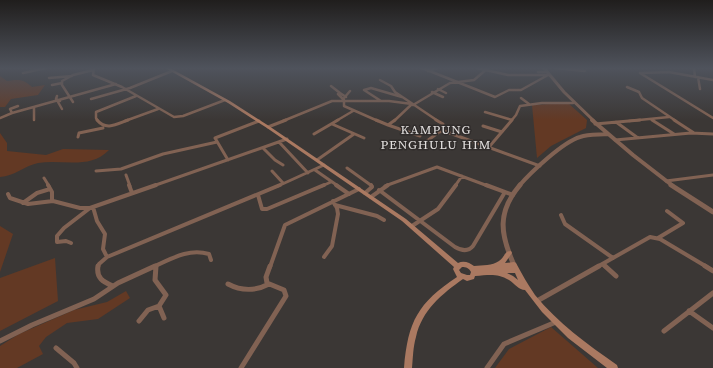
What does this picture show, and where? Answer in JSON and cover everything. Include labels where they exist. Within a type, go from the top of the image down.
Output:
[{"type":"main road","points":[[198,85],[225,100],[287,139],[371,197],[412,226],[458,266]]},
{"type":"main road","points":[[496,270],[504,261],[508,253]]},
{"type":"main road","points":[[458,266],[465,264],[473,271],[515,268],[528,291]]},
{"type":"main road","points":[[458,266],[456,269],[457,272],[462,277],[469,278],[473,271]]},
{"type":"main road","points":[[496,270],[511,278],[528,291],[556,322],[579,342],[614,368]]},
{"type":"main road","points":[[408,368],[410,342],[420,314],[438,294],[462,277]]},
{"type":"street","points":[[63,85],[73,102]]},
{"type":"street","points":[[0,118],[12,113],[112,85]]},
{"type":"street","points":[[118,85],[171,116],[179,117],[225,100]]},
{"type":"street","points":[[91,99],[136,85]]},
{"type":"street","points":[[389,85],[394,92],[443,124],[442,131],[427,141]]},
{"type":"street","points":[[388,125],[412,105],[432,92],[447,85]]},
{"type":"street","points":[[463,85],[495,97],[509,90],[521,90],[529,85]]},
{"type":"street","points":[[558,85],[573,103],[614,140],[666,181],[713,212]]},
{"type":"street","points":[[660,85],[713,118]]},
{"type":"street","points":[[699,85],[700,89]]},
{"type":"street","points":[[331,86],[346,96]]},
{"type":"street","points":[[627,87],[639,92],[642,98],[695,133]]},
{"type":"street","points":[[382,101],[364,90],[371,88],[392,96],[403,97]]},
{"type":"street","points":[[438,89],[446,93]]},
{"type":"street","points":[[342,100],[350,91]]},
{"type":"street","points":[[432,92],[443,97]]},
{"type":"street","points":[[340,93],[337,94],[342,100],[344,106],[388,125],[420,136]]},
{"type":"street","points":[[57,96],[56,99],[59,101],[62,109]]},
{"type":"street","points":[[105,128],[100,126],[96,118],[96,112],[136,96]]},
{"type":"street","points":[[521,98],[529,104]]},
{"type":"street","points":[[268,127],[329,102],[342,100],[382,101],[412,105]]},
{"type":"street","points":[[489,147],[512,120],[517,113],[518,107],[529,104],[573,103]]},
{"type":"street","points":[[12,113],[10,110],[18,106]]},
{"type":"street","points":[[34,108],[34,120]]},
{"type":"street","points":[[78,137],[80,132],[105,128],[158,109]]},
{"type":"street","points":[[314,134],[354,111]]},
{"type":"street","points":[[485,112],[512,120]]},
{"type":"street","points":[[597,125],[669,117]]},
{"type":"street","points":[[652,119],[674,134]]},
{"type":"street","points":[[96,170],[122,169],[163,154],[216,141],[217,137],[259,121]]},
{"type":"street","points":[[616,122],[638,138]]},
{"type":"street","points":[[332,124],[364,138]]},
{"type":"street","points":[[590,135],[598,131],[597,125]]},
{"type":"street","points":[[483,126],[502,132]]},
{"type":"street","points":[[442,131],[540,166]]},
{"type":"street","points":[[317,160],[354,134]]},
{"type":"street","points":[[515,268],[508,253],[503,225],[504,216],[513,195],[524,181],[540,166],[570,142],[577,138],[590,135],[608,134]]},
{"type":"street","points":[[614,140],[674,134],[713,134]]},
{"type":"street","points":[[8,194],[10,198],[17,198],[23,203],[38,204],[52,200],[81,208],[92,207],[287,139]]},
{"type":"street","points":[[216,141],[228,160]]},
{"type":"street","points":[[279,142],[308,173]]},
{"type":"street","points":[[263,148],[275,160],[283,165]]},
{"type":"street","points":[[113,286],[100,279],[97,273],[98,264],[107,257],[258,195],[324,165]]},
{"type":"street","points":[[347,168],[371,184],[372,186],[365,193]]},
{"type":"street","points":[[371,197],[385,186],[434,168],[440,168],[513,195]]},
{"type":"street","points":[[314,170],[349,194]]},
{"type":"street","points":[[272,171],[283,184]]},
{"type":"street","points":[[126,175],[132,193]]},
{"type":"street","points":[[666,181],[713,175]]},
{"type":"street","points":[[412,226],[438,209],[462,176]]},
{"type":"street","points":[[44,178],[50,189],[52,200]]},
{"type":"street","points":[[258,195],[262,209],[267,209],[331,182]]},
{"type":"street","points":[[23,203],[37,193],[50,189]]},
{"type":"street","points":[[241,368],[286,296],[284,290],[266,282],[266,277],[285,224],[334,203],[359,189]]},
{"type":"street","points":[[379,190],[459,249],[470,250],[505,192]]},
{"type":"street","points":[[334,203],[377,216],[384,220]]},
{"type":"street","points":[[324,257],[332,246],[338,214],[334,203]]},
{"type":"street","points":[[71,243],[57,242],[57,236],[62,230],[92,207]]},
{"type":"street","points":[[92,207],[97,221],[105,234],[103,249],[107,257]]},
{"type":"street","points":[[658,238],[683,224],[681,220],[667,211]]},
{"type":"street","points":[[562,215],[565,224],[613,258]]},
{"type":"street","points":[[537,301],[649,237],[658,238],[713,271]]},
{"type":"street","points":[[0,341],[32,325],[94,299],[113,286],[192,251],[210,254],[211,260]]},
{"type":"street","points":[[602,264],[616,276]]},
{"type":"street","points":[[139,321],[148,310],[159,306],[166,295],[156,284],[154,278],[156,266]]},
{"type":"street","points":[[228,284],[236,288],[258,289],[269,284]]},
{"type":"street","points":[[664,330],[713,293]]},
{"type":"street","points":[[159,306],[164,318]]},
{"type":"street","points":[[689,311],[713,328]]},
{"type":"street","points":[[487,368],[504,344],[556,322]]},
{"type":"street","points":[[56,348],[74,363],[77,368]]},
{"type":"shaded area","points":[[0,85],[30,85],[32,87],[45,85],[38,95],[11,99],[5,107],[0,107]]},
{"type":"shaded area","points":[[568,103],[587,120],[586,128],[551,146],[537,158],[532,105]]},
{"type":"shaded area","points":[[0,133],[7,143],[7,151],[46,155],[63,149],[109,150],[93,160],[85,162],[38,163],[10,175],[0,177]]},
{"type":"shaded area","points":[[0,226],[13,234],[0,272]]},
{"type":"shaded area","points":[[55,258],[58,301],[0,331],[0,278]]},
{"type":"shaded area","points":[[126,291],[130,298],[98,319],[67,323],[46,337],[39,346],[43,354],[17,368],[0,368],[0,346],[19,334],[74,310],[107,302]]},
{"type":"shaded area","points":[[551,327],[598,368],[495,368],[509,349]]},
{"type":"district","name":"KAMPUNG PENGHULU HIM","points":[[436,136]]}]
